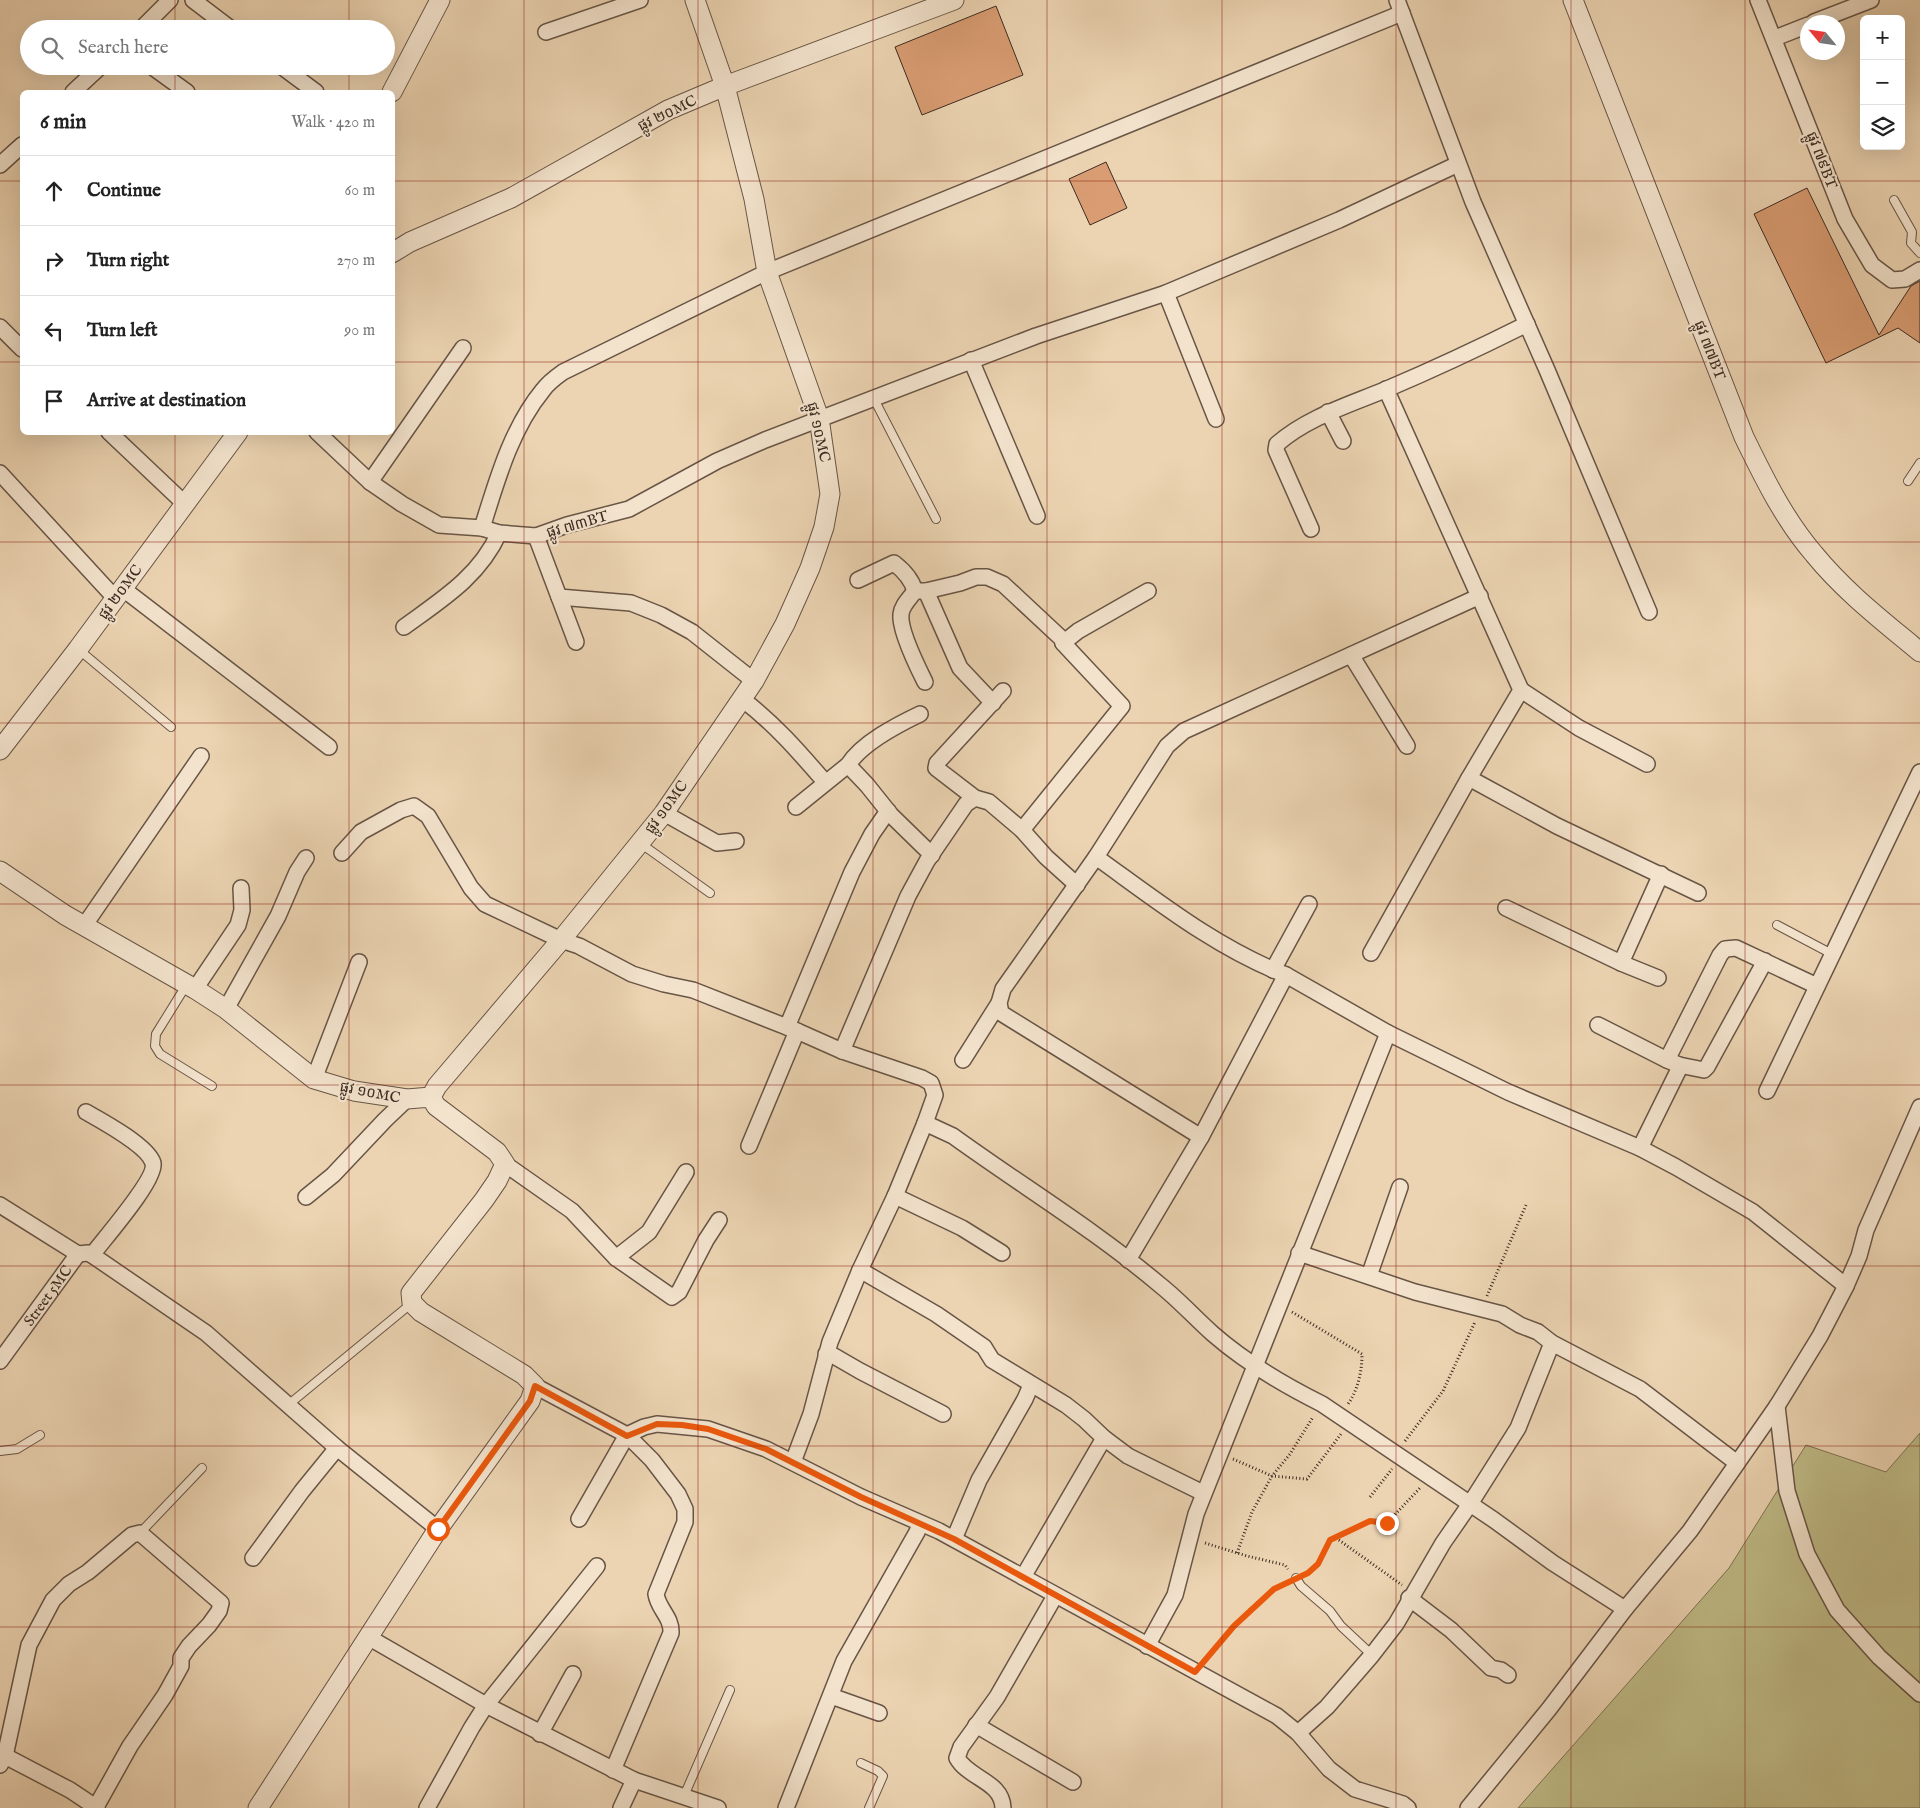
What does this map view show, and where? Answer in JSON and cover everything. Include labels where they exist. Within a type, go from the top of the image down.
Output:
[{"type":"street","points":[[150,20],[170,0]]},
{"type":"street","points":[[193,0],[219,20]]},
{"type":"street","points":[[393,90],[440,0]]},
{"type":"street","points":[[546,32],[640,0]]},
{"type":"street","name":"ផ្លូវ ១០MC","points":[[0,871],[84,926],[191,986],[226,1008],[314,1079],[354,1091],[407,1099],[431,1097],[437,1086],[561,940],[664,813],[754,681],[785,624],[810,568],[824,527],[830,494],[819,418],[767,272],[754,199],[725,86],[694,0]]},
{"type":"street","name":"ផ្លូវ ២០MC","points":[[395,251],[410,242],[511,198],[668,110],[725,86],[954,0]]},
{"type":"street","name":"ផ្លូវ ៧៧BT","points":[[1573,0],[1744,437],[1776,501],[1814,554],[1853,596],[1920,652]]},
{"type":"street","name":"ផ្លូវ ៧៩BT","points":[[1758,0],[1775,38],[1845,219],[1872,265],[1892,280],[1905,279],[1920,270]]},
{"type":"street","points":[[1832,15],[1871,0]]},
{"type":"street","points":[[482,528],[502,463],[527,412],[544,388],[563,372],[767,272],[1400,6],[1473,202],[1649,612]]},
{"type":"street","points":[[1775,38],[1800,28]]},
{"type":"street","points":[[75,90],[91,75]]},
{"type":"street","points":[[163,75],[184,90]]},
{"type":"street","points":[[293,75],[313,90]]},
{"type":"street","points":[[0,165],[20,147]]},
{"type":"street","name":"ផ្លូវ ៧៣BT","points":[[320,435],[370,482],[402,504],[439,525],[482,528],[499,533],[536,536],[567,524],[629,509],[717,461],[819,418],[1036,336],[1166,293],[1339,220],[1458,164]]},
{"type":"street","points":[[1166,293],[1216,420]]},
{"type":"street","points":[[1311,529],[1276,450],[1277,444],[1285,437],[1328,412],[1386,389],[1527,324]]},
{"type":"street","points":[[0,327],[20,347]]},
{"type":"street","points":[[370,482],[463,348]]},
{"type":"street","points":[[971,360],[1037,516]]},
{"type":"street","points":[[1386,389],[1521,690],[1579,728],[1647,764]]},
{"type":"street","points":[[1328,412],[1344,441]]},
{"type":"street","points":[[112,435],[185,504]]},
{"type":"street","name":"ផ្លូវ ២០MC","points":[[0,750],[78,649],[236,435]]},
{"type":"street","points":[[0,473],[118,593],[329,748]]},
{"type":"street","points":[[404,627],[449,595],[467,578],[494,543],[499,533]]},
{"type":"street","points":[[536,536],[576,642]]},
{"type":"street","points":[[858,580],[894,564],[900,568],[921,591],[960,668],[993,703]]},
{"type":"street","points":[[925,682],[910,652],[900,615],[905,603],[921,591],[960,583],[976,577],[986,577],[1003,584],[1062,639],[1063,643],[1120,702],[1122,706],[1022,830]]},
{"type":"street","points":[[1063,643],[1078,631],[1148,591]]},
{"type":"street","points":[[963,1060],[999,1003],[1003,989],[1096,857],[1167,746],[1184,731],[1480,596]]},
{"type":"street","points":[[559,597],[631,603],[661,615],[692,632],[754,681]]},
{"type":"street","points":[[1351,655],[1407,746]]},
{"type":"street","points":[[1372,953],[1521,690]]},
{"type":"street","points":[[1003,691],[937,764],[936,768],[975,798],[989,802],[1022,830],[1046,857],[1077,885]]},
{"type":"street","points":[[742,699],[776,727],[825,782]]},
{"type":"street","points":[[796,807],[848,765],[854,756],[896,725],[920,714]]},
{"type":"street","points":[[84,926],[201,756]]},
{"type":"street","points":[[848,765],[867,784],[888,811],[932,855]]},
{"type":"street","points":[[1767,1091],[1920,772]]},
{"type":"street","points":[[1470,778],[1557,826],[1698,893]]},
{"type":"street","points":[[842,1051],[908,896],[932,855],[966,804],[975,798]]},
{"type":"street","points":[[342,854],[361,832],[401,810],[414,806],[428,816],[471,888],[485,904],[561,940],[579,946],[632,974],[664,984],[693,990],[842,1051],[922,1078],[931,1084],[935,1095],[925,1123],[895,1196],[860,1270],[826,1354],[811,1414],[793,1462]]},
{"type":"street","points":[[749,1146],[852,872],[872,834],[888,811]]},
{"type":"street","points":[[664,813],[717,843],[736,841]]},
{"type":"street","points":[[1096,857],[1209,936],[1279,972],[1388,1033],[1508,1092],[1640,1148],[1753,1212],[1846,1286]]},
{"type":"street","points":[[226,1008],[278,916],[297,872],[306,858]]},
{"type":"street","points":[[1621,963],[1661,874]]},
{"type":"street","points":[[191,986],[238,924],[242,910],[241,888]]},
{"type":"street","points":[[1128,1260],[1201,1137],[1309,904]]},
{"type":"street","points":[[1506,908],[1621,963],[1658,978]]},
{"type":"street","points":[[1673,1062],[1720,955],[1725,949],[1736,948],[1817,986]]},
{"type":"street","points":[[1598,1025],[1673,1062],[1704,1070],[1764,961]]},
{"type":"street","points":[[314,1079],[359,962]]},
{"type":"street","points":[[999,1003],[1001,1013],[1013,1022],[1201,1137]]},
{"type":"street","points":[[1147,1646],[1174,1595],[1203,1493],[1388,1033]]},
{"type":"street","points":[[1640,1148],[1678,1070],[1673,1062]]},
{"type":"street","points":[[431,1097],[436,1106],[496,1152],[505,1164],[572,1211],[616,1258],[672,1297],[679,1292],[706,1240],[719,1220]]},
{"type":"street","points":[[306,1197],[333,1175],[407,1099]]},
{"type":"street","points":[[1468,1808],[1549,1709],[1625,1609],[1690,1531],[1777,1406],[1820,1336],[1846,1286],[1859,1256],[1866,1230],[1920,1107]]},
{"type":"street","name":"Street 5MC","points":[[0,1361],[85,1254],[144,1186],[152,1173],[154,1166],[152,1160],[140,1147],[116,1129],[86,1112]]},
{"type":"street","points":[[925,1123],[953,1136],[1128,1260],[1161,1286],[1215,1336],[1255,1365],[1299,1393],[1322,1404],[1344,1421],[1470,1504],[1553,1563],[1625,1609]]},
{"type":"street","points":[[505,1164],[498,1181],[411,1293],[412,1303],[421,1312],[524,1375],[535,1386],[627,1436],[652,1460],[678,1494],[685,1509],[684,1522],[656,1594],[661,1609],[668,1616],[671,1633],[612,1770]]},
{"type":"street","points":[[616,1258],[649,1232],[686,1172]]},
{"type":"street","points":[[1369,1276],[1400,1187]]},
{"type":"street","points":[[895,1196],[962,1228],[1002,1254]]},
{"type":"street","points":[[0,1205],[85,1254],[206,1333],[337,1448],[438,1529]]},
{"type":"street","points":[[1299,1253],[1415,1292],[1502,1314],[1520,1325],[1538,1332],[1552,1344],[1640,1389],[1737,1463]]},
{"type":"street","points":[[860,1270],[936,1314],[984,1347],[992,1360],[1066,1406],[1128,1456],[1203,1493]]},
{"type":"street","points":[[1298,1732],[1327,1707],[1396,1624],[1443,1543],[1518,1428],[1552,1344]]},
{"type":"street","points":[[826,1354],[834,1356],[860,1372],[943,1414]]},
{"type":"street","points":[[258,1808],[438,1529],[530,1401],[535,1386]]},
{"type":"street","points":[[954,1539],[979,1480],[1031,1386]]},
{"type":"street","points":[[1777,1406],[1787,1490],[1806,1554],[1837,1610],[1879,1658],[1920,1694]]},
{"type":"street","points":[[579,1519],[627,1436],[657,1424],[708,1429],[737,1438],[793,1462],[861,1497],[954,1539],[1277,1716],[1298,1732],[1329,1769],[1355,1789],[1403,1804],[1408,1808]]},
{"type":"street","points":[[1024,1577],[1104,1438]]},
{"type":"street","points":[[254,1558],[337,1448]]},
{"type":"street","points":[[786,1808],[844,1661],[918,1532],[920,1524]]},
{"type":"street","points":[[140,1534],[220,1603],[218,1611],[209,1625],[189,1646],[181,1658],[180,1666],[165,1695],[130,1746],[96,1808],[70,1790],[2,1760],[24,1674],[29,1645],[53,1600],[69,1584],[88,1572],[132,1535],[140,1534]]},
{"type":"street","points":[[427,1808],[486,1706],[597,1566]]},
{"type":"street","points":[[1003,1808],[1003,1799],[996,1788],[962,1766],[957,1758],[961,1747],[997,1697],[1016,1666],[1055,1596]]},
{"type":"street","points":[[1411,1596],[1492,1668],[1508,1675]]},
{"type":"street","points":[[368,1637],[486,1706],[612,1770],[634,1780],[718,1808]]},
{"type":"street","points":[[540,1734],[573,1674]]},
{"type":"street","points":[[831,1696],[879,1713]]},
{"type":"street","points":[[976,1725],[1072,1782]]},
{"type":"street","points":[[621,1808],[634,1780]]},
{"type":"lane","points":[[1894,200],[1912,232],[1911,243],[1920,253]]},
{"type":"lane","points":[[873,398],[936,519]]},
{"type":"lane","points":[[1908,481],[1920,464]]},
{"type":"lane","points":[[78,649],[171,727]]},
{"type":"lane","points":[[640,843],[710,893]]},
{"type":"lane","points":[[1777,925],[1832,954]]},
{"type":"lane","points":[[191,986],[156,1034],[155,1046],[160,1054],[212,1086]]},
{"type":"lane","points":[[288,1405],[412,1303]]},
{"type":"lane","points":[[0,1451],[17,1449],[40,1435]]},
{"type":"lane","points":[[140,1534],[202,1468]]},
{"type":"lane","points":[[1296,1578],[1301,1586],[1330,1611],[1341,1626],[1372,1655]]},
{"type":"lane","points":[[684,1796],[730,1690]]},
{"type":"lane","points":[[861,1763],[878,1771],[883,1776],[869,1808]]},
{"type":"path","points":[[1370,1497],[1443,1391],[1482,1308],[1526,1205]]},
{"type":"path","points":[[1220,1453],[1272,1476],[1307,1479],[1344,1421],[1362,1367],[1362,1354],[1279,1304]]},
{"type":"path","points":[[1237,1553],[1252,1512],[1272,1476],[1294,1448],[1322,1404]]},
{"type":"path","points":[[1195,1672],[1234,1626],[1274,1589],[1308,1573],[1318,1564],[1330,1540],[1370,1521],[1387,1523],[1430,1477]]},
{"type":"path","points":[[1336,1538],[1411,1596]]},
{"type":"path","points":[[1189,1539],[1285,1565],[1296,1578]]},
{"type":"shaded area","points":[[1920,1433],[1920,1808],[1518,1808],[1729,1568],[1806,1445],[1886,1472]]},
{"type":"building","points":[[996,6],[1023,75],[922,115],[895,47]]},
{"type":"building","points":[[1106,162],[1127,208],[1090,225],[1069,179]]},
{"type":"building","points":[[1807,188],[1879,335],[1911,286],[1920,281],[1920,343],[1898,328],[1826,363],[1754,214]]},
{"type":"route","points":[[438,1529],[530,1401],[535,1386],[627,1436],[644,1427],[657,1424],[682,1425],[708,1429],[766,1449],[861,1497],[954,1539],[1195,1672],[1234,1626],[1274,1589],[1308,1573],[1318,1564],[1330,1540],[1370,1521],[1387,1523]]}]
